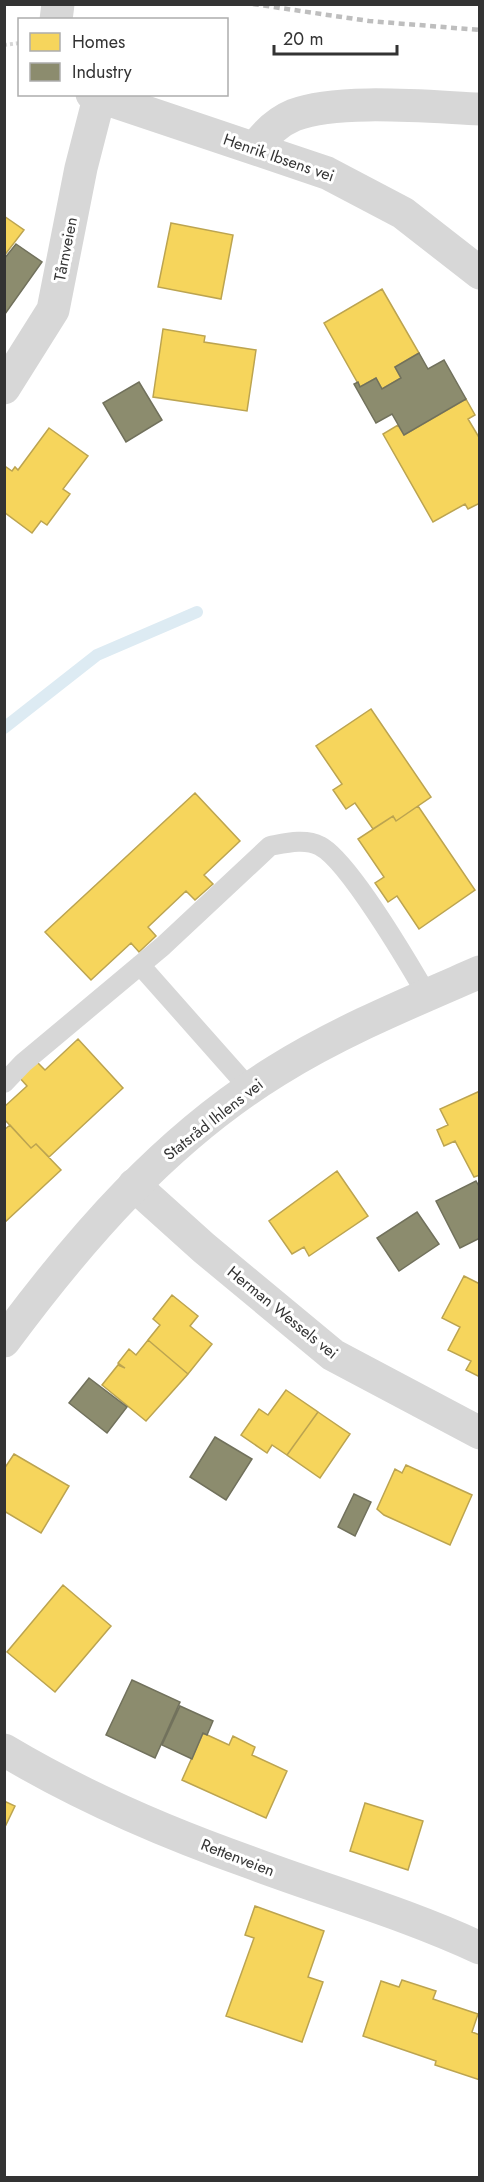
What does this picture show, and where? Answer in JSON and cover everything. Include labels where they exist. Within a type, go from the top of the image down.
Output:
[{"type":"street","name":"Henrik Ibsens vei","points":[[95,96],[327,172],[403,213],[480,273]]},
{"type":"street","name":"Tårnveien","points":[[4,388],[54,310],[95,96]]},
{"type":"street","points":[[256,147],[265,134],[277,124],[312,110],[352,106],[480,109]]},
{"type":"street","name":"Statsråd Ihlens vei","points":[[4,1341],[79,1244],[134,1185],[183,1140],[249,1088],[324,1044],[480,972]]},
{"type":"street","name":"Herman Wessels vei","points":[[134,1185],[204,1248],[333,1355],[480,1433]]},
{"type":"street","name":"Rettenveien","points":[[4,1750],[88,1797],[246,1862],[442,1930],[480,1948]]},
{"type":"lane","points":[[4,1083],[24,1063],[140,965],[270,846],[291,841],[318,844],[334,855],[396,944],[427,995]]},
{"type":"lane","points":[[140,965],[249,1088]]},
{"type":"building: Homes","points":[[4,216],[24,230],[4,256]]},
{"type":"building: Homes","points":[[171,223],[233,235],[221,299],[158,287]]},
{"type":"building: Homes","points":[[382,289],[419,353],[395,367],[401,378],[382,389],[376,378],[360,387],[324,323]]},
{"type":"building: Homes","points":[[163,329],[205,336],[204,342],[256,350],[247,411],[153,397]]},
{"type":"building: Homes","points":[[466,399],[475,415],[468,419],[480,439],[480,503],[468,509],[465,504],[433,522],[383,434],[398,425],[404,435]]},
{"type":"building: Homes","points":[[49,428],[88,456],[63,489],[70,494],[47,525],[41,521],[32,533],[4,512],[4,469],[6,467],[12,471],[15,467],[18,470]]},
{"type":"building: Homes","points":[[371,709],[431,797],[396,821],[393,816],[373,829],[355,803],[346,809],[333,790],[342,784],[316,746]]},
{"type":"building: Homes","points":[[195,793],[240,841],[204,875],[213,884],[195,900],[186,891],[148,927],[156,936],[139,952],[131,943],[91,980],[45,932]]},
{"type":"building: Homes","points":[[418,806],[475,890],[419,929],[397,896],[388,902],[375,883],[384,877],[358,839],[393,816],[396,821]]},
{"type":"building: Homes","points":[[78,1039],[123,1088],[49,1157],[36,1144],[31,1148],[4,1119],[4,1107],[27,1086],[19,1077],[36,1061],[45,1070]]},
{"type":"building: Homes","points":[[480,1091],[480,1175],[474,1177],[455,1141],[444,1146],[437,1130],[448,1125],[440,1109]]},
{"type":"building: Homes","points":[[10,1125],[31,1148],[36,1144],[61,1170],[4,1223],[4,1130]]},
{"type":"building: Homes","points":[[337,1171],[368,1216],[309,1256],[304,1247],[292,1254],[269,1221]]},
{"type":"building: Homes","points":[[464,1276],[480,1284],[480,1377],[466,1370],[471,1361],[448,1350],[460,1327],[442,1318]]},
{"type":"building: Homes","points":[[172,1295],[198,1316],[190,1326],[212,1344],[188,1374],[148,1340],[160,1325],[153,1319]]},
{"type":"building: Homes","points":[[148,1340],[188,1374],[146,1421],[102,1385],[118,1365],[125,1368],[118,1363],[129,1349],[136,1355]]},
{"type":"building: Homes","points":[[286,1390],[318,1412],[287,1455],[272,1445],[267,1453],[241,1435],[259,1409],[268,1415]]},
{"type":"building: Homes","points":[[318,1412],[350,1434],[320,1478],[287,1455]]},
{"type":"building: Homes","points":[[14,1454],[69,1486],[41,1533],[4,1511],[4,1469]]},
{"type":"building: Homes","points":[[406,1465],[472,1495],[450,1545],[384,1515],[377,1509],[395,1469],[402,1473]]},
{"type":"building: Homes","points":[[63,1585],[111,1626],[55,1692],[7,1652]]},
{"type":"building: Homes","points":[[203,1733],[229,1745],[233,1736],[255,1747],[252,1755],[287,1771],[266,1818],[182,1780]]},
{"type":"building: Homes","points":[[4,1801],[15,1806],[4,1829]]},
{"type":"building: Homes","points":[[365,1803],[423,1821],[408,1870],[350,1851]]},
{"type":"building: Homes","points":[[255,1906],[324,1931],[308,1977],[323,1982],[302,2042],[226,2016],[254,1938],[245,1935]]},
{"type":"building: Homes","points":[[402,1980],[436,1991],[433,1999],[478,2014],[472,2032],[480,2035],[480,2080],[435,2065],[436,2061],[363,2036],[381,1981],[399,1987]]},
{"type":"building: Industry","points":[[16,244],[42,262],[5,314],[4,259]]},
{"type":"building: Industry","points":[[419,353],[428,369],[444,360],[466,399],[404,435],[392,414],[376,423],[354,384],[358,382],[360,387],[376,378],[382,389],[401,378],[395,367]]},
{"type":"building: Industry","points":[[139,382],[162,420],[126,442],[103,403]]},
{"type":"building: Industry","points":[[476,1181],[480,1188],[480,1238],[460,1248],[436,1201]]},
{"type":"building: Industry","points":[[417,1212],[439,1244],[399,1271],[377,1238]]},
{"type":"building: Industry","points":[[89,1378],[127,1407],[107,1433],[69,1403]]},
{"type":"building: Industry","points":[[215,1437],[252,1459],[226,1500],[190,1477]]},
{"type":"building: Industry","points":[[354,1494],[371,1502],[355,1536],[338,1527]]},
{"type":"building: Industry","points":[[132,1680],[180,1702],[155,1758],[106,1735]]},
{"type":"building: Industry","points":[[180,1706],[213,1721],[207,1735],[203,1733],[192,1759],[162,1745]]},
{"type":"waterway","points":[[4,728],[97,655],[197,612]]},
{"type":"railway","points":[[253,4],[369,21],[480,30]]}]
